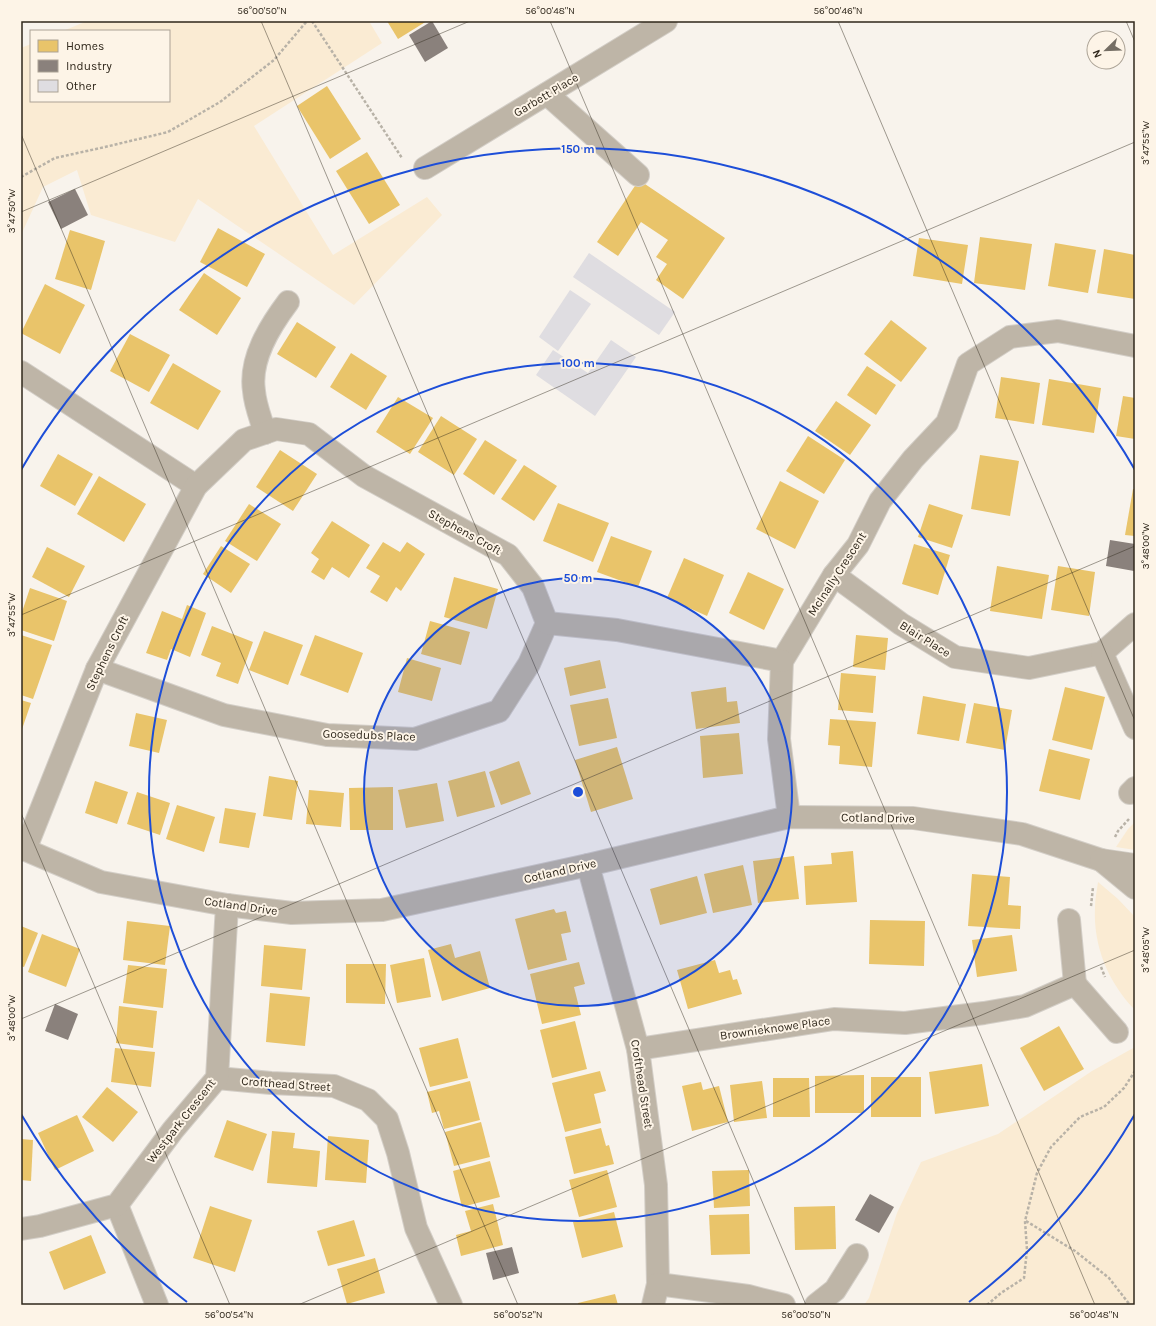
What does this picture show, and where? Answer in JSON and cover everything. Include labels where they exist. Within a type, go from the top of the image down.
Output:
[{"type":"street","name":"Garbett Place","points":[[425,168],[547,94],[653,24]]},
{"type":"street","points":[[547,94],[638,175]]},
{"type":"street","points":[[265,433],[253,390],[254,371],[258,354],[264,341],[280,312],[288,302]]},
{"type":"street","name":"McInally Crescent","points":[[789,817],[779,739],[782,661],[834,575],[858,545],[880,501],[913,459],[947,423],[968,364],[1010,337],[1058,331],[1135,346]]},
{"type":"street","points":[[21,372],[196,486]]},
{"type":"street","name":"Stephens Croft","points":[[23,849],[97,669],[196,486],[244,440],[276,429],[309,434],[364,476],[508,555],[533,587],[546,623]]},
{"type":"street","name":"Blair Place","points":[[834,575],[901,624],[955,657],[1029,668],[1102,653],[1135,624]]},
{"type":"street","points":[[546,623],[617,630],[782,661]]},
{"type":"street","name":"Goosedubs Place","points":[[97,669],[224,715],[327,735],[415,739],[499,711],[529,664],[546,623]]},
{"type":"street","points":[[1102,653],[1135,728]]},
{"type":"street","name":"Cotland Drive","points":[[23,849],[101,882],[227,905],[292,913],[382,910],[588,865],[789,817],[913,818],[1022,834],[1101,860],[1135,865]]},
{"type":"street","name":"Cotland Drive","points":[[1101,860],[1135,888]]},
{"type":"street","name":"Crofthead Street","points":[[588,865],[638,1049],[656,1185],[658,1284],[653,1305]]},
{"type":"street","name":"Westpark Crescent","points":[[117,1205],[173,1130],[217,1078],[227,905]]},
{"type":"street","points":[[1069,920],[1075,984],[1117,1032]]},
{"type":"street","name":"Brownieknowe Place","points":[[638,1049],[834,1019],[905,1023],[984,1013],[1025,1006],[1075,984]]},
{"type":"street","name":"Crofthead Street","points":[[217,1078],[271,1084],[334,1086],[368,1100],[387,1119],[398,1153],[416,1228],[452,1305]]},
{"type":"street","points":[[21,1229],[40,1226],[117,1205],[156,1305]]},
{"type":"street","points":[[816,1305],[835,1290],[857,1255]]},
{"type":"street","points":[[658,1284],[748,1296],[784,1305]]},
{"type":"path","points":[[21,178],[55,158],[105,148],[168,132],[220,102],[274,60],[308,21]]},
{"type":"path","points":[[312,21],[413,175],[425,168]]},
{"type":"path","points":[[1091,908],[1095,877],[1101,860],[1118,831],[1131,818]]},
{"type":"path","points":[[1101,966],[1106,979]]},
{"type":"path","points":[[987,1305],[1001,1293],[1024,1278],[1027,1250],[1025,1221],[1037,1174],[1051,1147],[1080,1117],[1104,1107],[1124,1088],[1135,1071]]},
{"type":"path","points":[[1025,1221],[1075,1251],[1109,1278],[1130,1305]]},
{"type":"shaded area","points":[[87,21],[369,21],[382,43],[254,126],[333,255],[427,197],[442,215],[354,305],[198,199],[175,242],[91,215],[77,170],[43,187],[21,235],[21,48],[30,44],[30,102],[170,102],[170,30],[65,30]]},
{"type":"shaded area","points":[[1135,822],[1135,850],[1116,847],[1128,829]]},
{"type":"shaded area","points":[[1098,882],[1118,899],[1135,917],[1135,1010],[1117,988],[1104,963],[1095,921],[1095,904]]},
{"type":"shaded area","points":[[1135,1047],[1135,1305],[864,1305],[869,1298],[897,1213],[921,1162],[998,1134],[1092,1071]]},
{"type":"building: Homes","points":[[387,21],[427,21],[398,39]]},
{"type":"building: Homes","points":[[327,86],[361,139],[330,159],[297,106]]},
{"type":"building: Homes","points":[[367,152],[400,205],[369,224],[336,171]]},
{"type":"building: Homes","points":[[639,180],[725,238],[683,299],[656,280],[667,264],[656,257],[668,240],[641,222],[618,256],[597,242]]},
{"type":"building: Homes","points":[[218,228],[265,254],[247,287],[200,262]]},
{"type":"building: Homes","points":[[70,230],[105,241],[91,290],[55,279]]},
{"type":"building: Homes","points":[[980,237],[1032,244],[1025,290],[974,283]]},
{"type":"building: Homes","points":[[919,238],[968,245],[962,284],[913,276]]},
{"type":"building: Homes","points":[[1055,243],[1096,250],[1088,293],[1048,286]]},
{"type":"building: Homes","points":[[1104,249],[1135,255],[1135,299],[1097,293]]},
{"type":"building: Homes","points":[[204,273],[241,298],[217,335],[179,310]]},
{"type":"building: Homes","points":[[45,284],[85,305],[60,354],[21,333]]},
{"type":"building: Homes","points":[[891,320],[927,348],[901,382],[864,354]]},
{"type":"building: Homes","points":[[297,322],[336,347],[316,378],[277,354]]},
{"type":"building: Homes","points":[[130,334],[170,355],[149,392],[110,371]]},
{"type":"building: Homes","points":[[351,353],[387,376],[366,410],[330,387]]},
{"type":"building: Homes","points":[[173,363],[221,391],[198,430],[150,403]]},
{"type":"building: Homes","points":[[867,366],[896,385],[876,415],[847,395]]},
{"type":"building: Homes","points":[[1001,377],[1040,383],[1034,424],[995,418]]},
{"type":"building: Homes","points":[[1049,379],[1101,388],[1094,433],[1042,425]]},
{"type":"building: Homes","points":[[1123,396],[1135,398],[1135,439],[1116,436]]},
{"type":"building: Homes","points":[[398,397],[433,418],[410,454],[376,432]]},
{"type":"building: Homes","points":[[836,401],[871,425],[850,455],[815,431]]},
{"type":"building: Homes","points":[[441,416],[477,439],[454,475],[418,452]]},
{"type":"building: Homes","points":[[808,436],[845,460],[824,494],[786,471]]},
{"type":"building: Homes","points":[[485,440],[517,460],[494,495],[463,474]]},
{"type":"building: Homes","points":[[280,450],[317,474],[293,511],[256,487]]},
{"type":"building: Homes","points":[[58,454],[93,474],[75,506],[40,486]]},
{"type":"building: Homes","points":[[980,455],[1019,461],[1010,516],[971,509]]},
{"type":"building: Homes","points":[[524,465],[557,486],[534,521],[501,499]]},
{"type":"building: Homes","points":[[99,476],[146,504],[124,542],[77,514]]},
{"type":"building: Homes","points":[[780,481],[819,501],[795,549],[756,529]]},
{"type":"building: Homes","points":[[1133,489],[1135,489],[1135,536],[1125,535]]},
{"type":"building: Homes","points":[[558,503],[609,523],[593,562],[543,541]]},
{"type":"building: Homes","points":[[249,504],[281,524],[257,561],[225,541]]},
{"type":"building: Homes","points":[[929,504],[963,515],[952,548],[918,537]]},
{"type":"building: Homes","points":[[332,521],[370,545],[349,578],[332,567],[324,580],[311,572],[319,559],[311,553]]},
{"type":"building: Homes","points":[[611,536],[652,551],[638,587],[597,572]]},
{"type":"building: Homes","points":[[383,542],[400,552],[407,542],[425,554],[401,591],[396,587],[387,602],[370,592],[380,576],[366,568]]},
{"type":"building: Homes","points":[[914,544],[950,555],[938,595],[902,584]]},
{"type":"building: Homes","points":[[221,546],[250,564],[231,593],[203,574]]},
{"type":"building: Homes","points":[[47,547],[85,566],[69,597],[32,577]]},
{"type":"building: Homes","points":[[684,558],[724,575],[707,616],[667,598]]},
{"type":"building: Homes","points":[[997,566],[1049,575],[1042,619],[990,611]]},
{"type":"building: Homes","points":[[1058,566],[1095,572],[1089,616],[1051,610]]},
{"type":"building: Homes","points":[[748,572],[784,589],[764,630],[729,613]]},
{"type":"building: Homes","points":[[454,577],[498,589],[487,629],[444,617]]},
{"type":"building: Homes","points":[[30,588],[67,601],[54,641],[21,630],[21,615]]},
{"type":"building: Homes","points":[[187,605],[206,613],[190,657],[171,649],[167,660],[146,653],[162,611],[182,619]]},
{"type":"building: Homes","points":[[430,621],[470,632],[461,665],[421,654]]},
{"type":"building: Homes","points":[[212,626],[253,642],[238,684],[216,676],[221,663],[201,655]]},
{"type":"building: Homes","points":[[264,631],[303,645],[288,685],[249,670]]},
{"type":"building: Homes","points":[[21,635],[52,645],[33,699],[21,695]]},
{"type":"building: Homes","points":[[315,635],[363,653],[348,693],[300,675]]},
{"type":"building: Homes","points":[[856,635],[888,638],[885,670],[853,667]]},
{"type":"building: Homes","points":[[407,658],[441,668],[432,701],[398,692]]},
{"type":"building: Homes","points":[[600,660],[606,688],[570,696],[564,668]]},
{"type":"building: Homes","points":[[841,673],[876,676],[873,713],[838,710]]},
{"type":"building: Homes","points":[[726,687],[727,702],[737,701],[740,723],[696,729],[691,692]]},
{"type":"building: Homes","points":[[1065,687],[1105,697],[1092,750],[1052,740]]},
{"type":"building: Homes","points":[[923,696],[966,704],[959,741],[917,734]]},
{"type":"building: Homes","points":[[608,698],[617,738],[579,746],[570,705]]},
{"type":"building: Homes","points":[[21,700],[31,703],[21,732]]},
{"type":"building: Homes","points":[[974,703],[1012,710],[1005,750],[966,743]]},
{"type":"building: Homes","points":[[136,713],[167,720],[159,753],[129,746]]},
{"type":"building: Homes","points":[[830,719],[876,722],[872,767],[839,764],[840,746],[828,745]]},
{"type":"building: Homes","points":[[739,733],[743,774],[703,778],[700,736]]},
{"type":"building: Homes","points":[[617,747],[633,799],[591,812],[575,760]]},
{"type":"building: Homes","points":[[1049,749],[1090,759],[1080,800],[1039,791]]},
{"type":"building: Homes","points":[[519,761],[531,794],[501,805],[489,772]]},
{"type":"building: Homes","points":[[485,771],[495,807],[457,817],[448,781]]},
{"type":"building: Homes","points":[[269,776],[298,781],[292,820],[263,816]]},
{"type":"building: Homes","points":[[95,781],[128,792],[117,824],[85,813]]},
{"type":"building: Homes","points":[[437,783],[444,821],[406,828],[398,790]]},
{"type":"building: Homes","points":[[393,787],[393,830],[350,830],[349,788]]},
{"type":"building: Homes","points":[[309,790],[344,793],[341,827],[306,824]]},
{"type":"building: Homes","points":[[137,792],[170,803],[160,835],[127,824]]},
{"type":"building: Homes","points":[[177,805],[215,817],[204,852],[166,839]]},
{"type":"building: Homes","points":[[225,808],[256,813],[249,848],[219,843]]},
{"type":"building: Homes","points":[[853,851],[857,902],[806,905],[804,866],[832,864],[831,853]]},
{"type":"building: Homes","points":[[794,856],[799,899],[758,903],[753,861]]},
{"type":"building: Homes","points":[[743,865],[752,905],[713,913],[704,874]]},
{"type":"building: Homes","points":[[972,874],[1010,877],[1008,905],[1021,906],[1020,929],[968,926]]},
{"type":"building: Homes","points":[[697,876],[707,913],[660,925],[650,889]]},
{"type":"building: Homes","points":[[554,909],[556,913],[566,911],[571,932],[561,934],[567,960],[528,970],[515,919]]},
{"type":"building: Homes","points":[[870,920],[925,921],[924,966],[869,964]]},
{"type":"building: Homes","points":[[127,921],[170,926],[165,965],[123,960]]},
{"type":"building: Homes","points":[[21,926],[38,933],[24,967],[21,966]]},
{"type":"building: Homes","points":[[42,934],[80,949],[66,987],[28,972]]},
{"type":"building: Homes","points":[[1012,935],[1017,971],[977,977],[972,940]]},
{"type":"building: Homes","points":[[451,944],[455,958],[480,951],[490,988],[442,1001],[428,950]]},
{"type":"building: Homes","points":[[264,945],[306,949],[302,990],[261,986]]},
{"type":"building: Homes","points":[[424,958],[431,997],[397,1003],[390,965]]},
{"type":"building: Homes","points":[[715,960],[719,973],[730,970],[733,980],[737,979],[742,994],[688,1009],[677,970]]},
{"type":"building: Homes","points":[[579,962],[585,984],[574,987],[581,1015],[542,1024],[530,974]]},
{"type":"building: Homes","points":[[346,964],[386,964],[385,1004],[346,1003]]},
{"type":"building: Homes","points":[[128,965],[167,969],[163,1008],[123,1003]]},
{"type":"building: Homes","points":[[270,993],[310,997],[305,1046],[266,1042]]},
{"type":"building: Homes","points":[[119,1006],[157,1011],[153,1048],[116,1043]]},
{"type":"building: Homes","points":[[575,1021],[587,1069],[552,1078],[540,1030]]},
{"type":"building: Homes","points":[[1059,1026],[1084,1069],[1044,1091],[1020,1048]]},
{"type":"building: Homes","points":[[458,1038],[468,1078],[430,1087],[419,1048]]},
{"type":"building: Homes","points":[[115,1048],[155,1052],[151,1087],[111,1082]]},
{"type":"building: Homes","points":[[982,1064],[989,1106],[935,1114],[929,1072]]},
{"type":"building: Homes","points":[[600,1071],[606,1091],[594,1094],[601,1123],[565,1132],[552,1083]]},
{"type":"building: Homes","points":[[864,1075],[864,1113],[815,1113],[815,1076]]},
{"type":"building: Homes","points":[[871,1077],[921,1077],[921,1117],[871,1117]]},
{"type":"building: Homes","points":[[773,1078],[809,1078],[810,1117],[773,1117]]},
{"type":"building: Homes","points":[[470,1081],[480,1120],[444,1129],[439,1111],[432,1113],[427,1092]]},
{"type":"building: Homes","points":[[762,1081],[767,1118],[734,1122],[730,1085]]},
{"type":"building: Homes","points":[[701,1082],[703,1090],[719,1086],[728,1122],[692,1131],[682,1086]]},
{"type":"building: Homes","points":[[107,1087],[138,1112],[113,1142],[82,1117]]},
{"type":"building: Homes","points":[[77,1115],[94,1151],[55,1170],[38,1133]]},
{"type":"building: Homes","points":[[227,1120],[267,1134],[253,1171],[214,1157]]},
{"type":"building: Homes","points":[[481,1122],[490,1157],[454,1166],[445,1132]]},
{"type":"building: Homes","points":[[601,1128],[606,1146],[609,1145],[614,1164],[574,1174],[565,1137]]},
{"type":"building: Homes","points":[[272,1131],[295,1133],[293,1148],[320,1151],[317,1187],[267,1183]]},
{"type":"building: Homes","points":[[328,1136],[369,1140],[366,1183],[325,1180]]},
{"type":"building: Homes","points":[[21,1139],[33,1140],[31,1181],[21,1180]]},
{"type":"building: Homes","points":[[490,1161],[500,1197],[462,1207],[453,1171]]},
{"type":"building: Homes","points":[[607,1170],[617,1207],[579,1217],[569,1180]]},
{"type":"building: Homes","points":[[749,1170],[750,1206],[714,1208],[712,1171]]},
{"type":"building: Homes","points":[[493,1204],[503,1245],[461,1256],[456,1235],[471,1231],[465,1211]]},
{"type":"building: Homes","points":[[210,1206],[252,1220],[235,1272],[193,1258]]},
{"type":"building: Homes","points":[[835,1206],[836,1249],[795,1250],[794,1207]]},
{"type":"building: Homes","points":[[614,1212],[623,1247],[582,1258],[573,1222]]},
{"type":"building: Homes","points":[[749,1214],[750,1254],[711,1255],[709,1215]]},
{"type":"building: Homes","points":[[354,1220],[365,1256],[328,1266],[317,1231]]},
{"type":"building: Homes","points":[[91,1235],[106,1273],[64,1290],[49,1252]]},
{"type":"building: Homes","points":[[375,1258],[385,1293],[347,1304],[337,1269]]},
{"type":"building: Homes","points":[[615,1294],[618,1305],[578,1305],[578,1303]]},
{"type":"building: Industry","points":[[432,21],[448,48],[425,62],[409,35]]},
{"type":"building: Industry","points":[[75,189],[88,215],[61,229],[48,202]]},
{"type":"building: Industry","points":[[1110,540],[1135,544],[1134,571],[1106,566]]},
{"type":"building: Industry","points":[[55,1004],[78,1014],[68,1040],[45,1031]]},
{"type":"building: Industry","points":[[870,1194],[894,1207],[879,1233],[855,1220]]},
{"type":"building: Industry","points":[[512,1247],[519,1273],[493,1280],[486,1253]]},
{"type":"building: Other","points":[[589,253],[675,312],[659,335],[573,277]]},
{"type":"building: Other","points":[[570,290],[591,304],[558,351],[539,337]]},
{"type":"building: Other","points":[[611,340],[636,357],[595,416],[536,375],[553,350],[588,373]]}]
